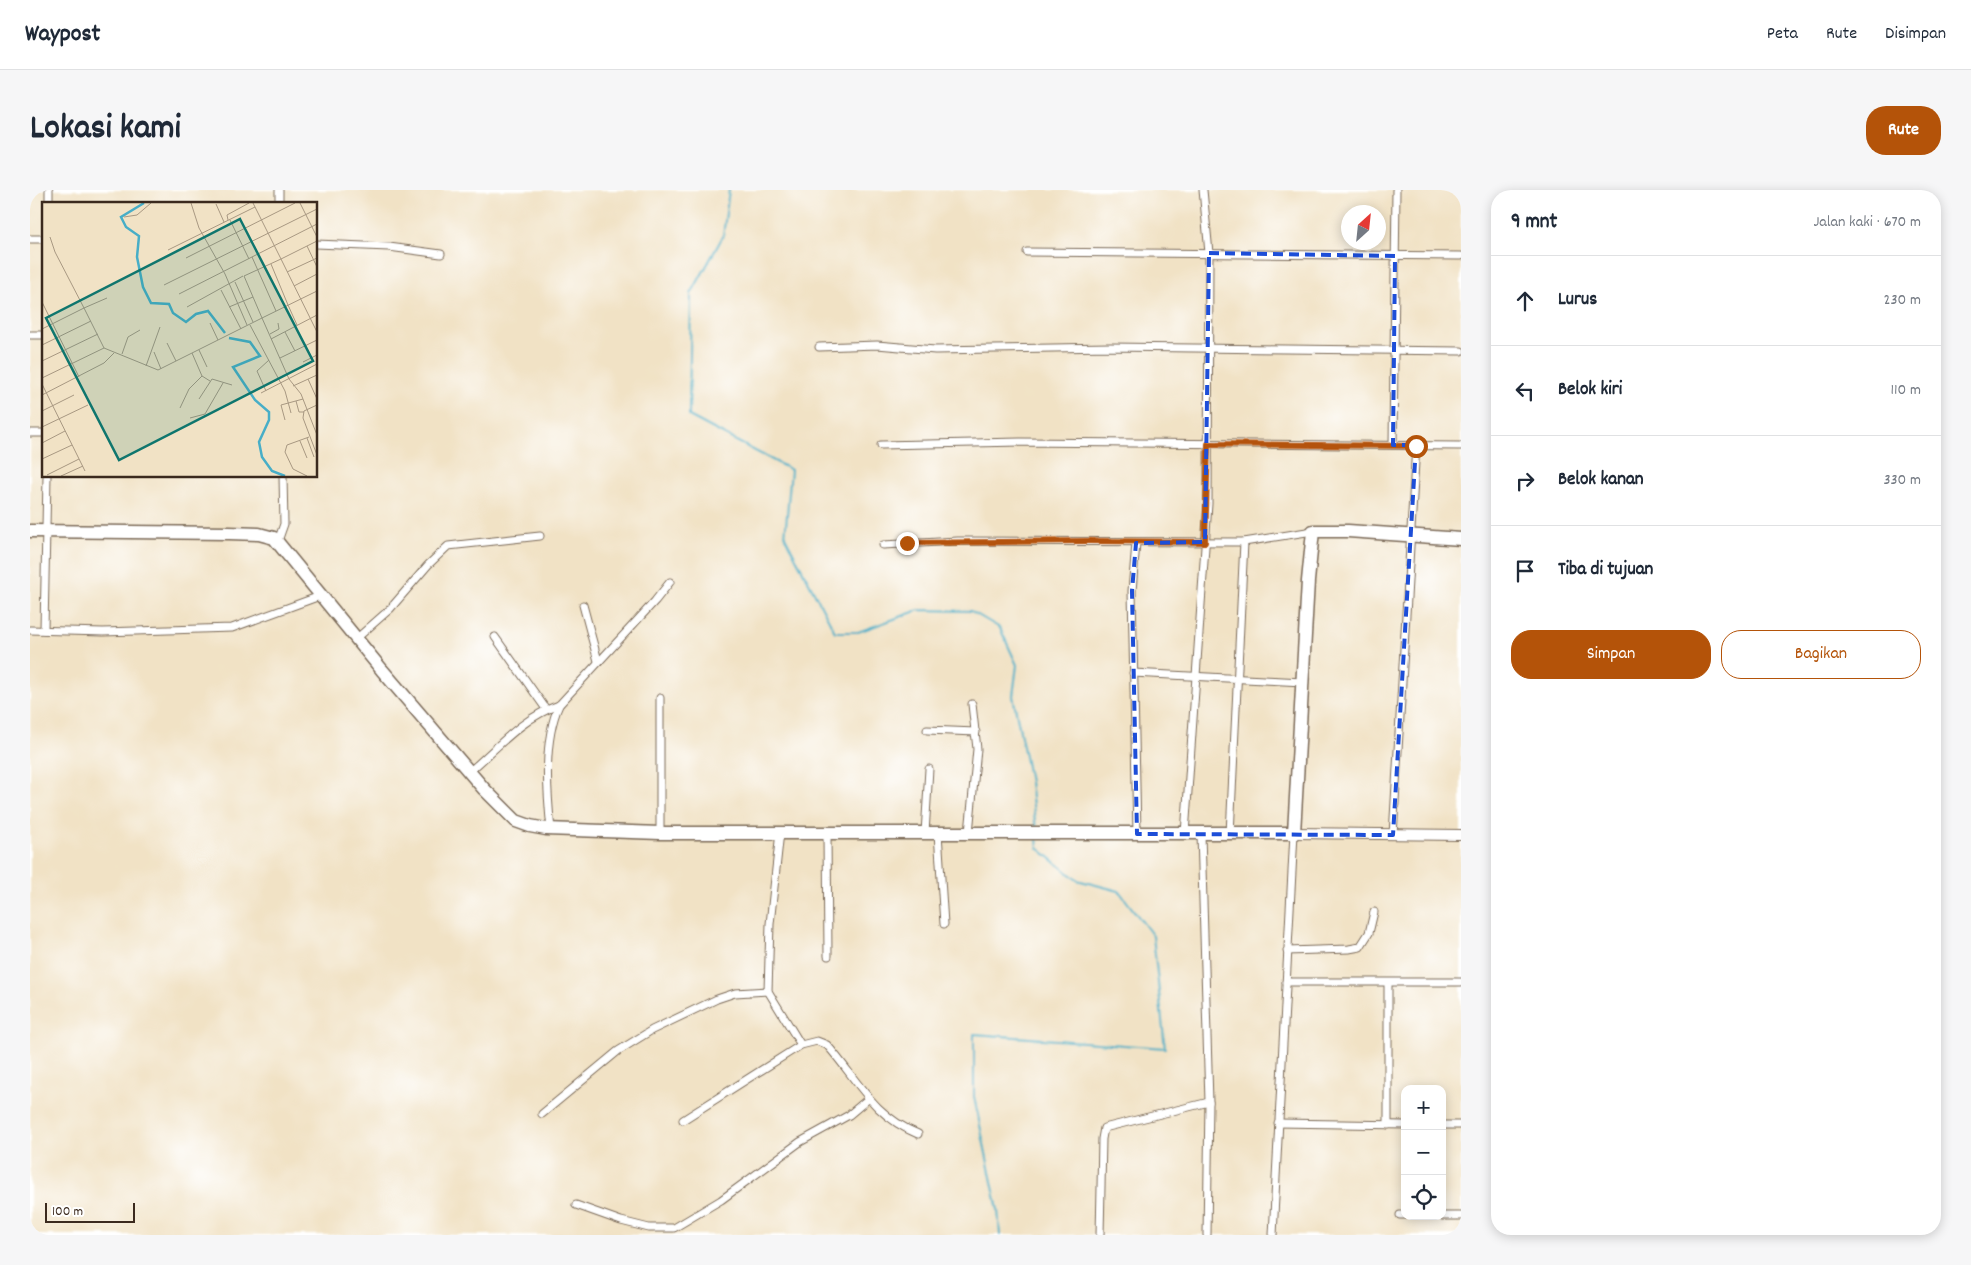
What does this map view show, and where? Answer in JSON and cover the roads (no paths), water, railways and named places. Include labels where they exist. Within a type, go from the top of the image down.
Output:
[{"type":"highway","points":[[30,531],[229,533],[270,536],[278,541],[320,596],[469,772],[516,821],[551,830],[660,833],[1294,833],[1308,581],[1313,531],[1337,530],[1461,539]]},
{"type":"street","points":[[1184,834],[1205,542],[1208,444],[1209,253],[1203,190]]},
{"type":"street","points":[[1393,445],[1396,190]]},
{"type":"street","points":[[318,244],[389,247],[441,254]]},
{"type":"street","points":[[1027,252],[1461,256]]},
{"type":"street","points":[[818,347],[877,345],[935,350],[1035,347],[1461,351]]},
{"type":"street","points":[[881,445],[1020,442],[1461,446]]},
{"type":"street","points":[[1393,835],[1405,604],[1416,446]]},
{"type":"street","points":[[44,630],[47,478]]},
{"type":"street","points":[[278,541],[284,524],[283,478]]},
{"type":"street","points":[[883,545],[958,541],[1244,542],[1313,531]]},
{"type":"street","points":[[356,639],[390,609],[428,565],[448,546],[540,536]]},
{"type":"street","points":[[1230,834],[1244,542]]},
{"type":"street","points":[[1136,543],[1132,591],[1137,834]]},
{"type":"street","points":[[551,830],[547,779],[550,728],[559,705],[655,601],[670,582]]},
{"type":"street","points":[[30,630],[103,632],[232,628],[320,596]]},
{"type":"street","points":[[583,606],[598,661]]},
{"type":"street","points":[[495,637],[546,709]]},
{"type":"street","points":[[1133,673],[1303,682]]},
{"type":"street","points":[[660,698],[660,833]]},
{"type":"street","points":[[969,833],[976,732],[972,704]]},
{"type":"street","points":[[469,772],[520,727],[546,709],[559,705]]},
{"type":"street","points":[[927,730],[976,732]]},
{"type":"street","points":[[925,833],[929,769]]},
{"type":"street","points":[[780,832],[770,924],[768,991],[801,1045]]},
{"type":"street","points":[[827,833],[828,956]]},
{"type":"street","points":[[938,833],[944,924]]},
{"type":"street","points":[[1273,1235],[1294,833],[1461,835]]},
{"type":"street","points":[[1201,834],[1209,1102],[1207,1235]]},
{"type":"street","points":[[1287,951],[1349,950],[1360,947],[1369,932],[1374,912]]},
{"type":"street","points":[[1286,982],[1388,984],[1461,982]]},
{"type":"street","points":[[1388,984],[1388,1126]]},
{"type":"street","points":[[542,1114],[618,1051],[652,1030],[717,999],[735,993],[768,991]]},
{"type":"street","points":[[683,1120],[801,1045],[811,1041],[825,1044],[868,1099],[893,1122],[918,1134]]},
{"type":"street","points":[[576,1205],[621,1221],[649,1228],[674,1228],[721,1200],[800,1142],[849,1114],[868,1099]]},
{"type":"street","points":[[1100,1235],[1102,1139],[1104,1128],[1209,1102]]},
{"type":"street","points":[[1278,1123],[1401,1125]]},
{"type":"street","points":[[1446,1125],[1461,1125]]},
{"type":"street","points":[[1446,1216],[1461,1216]]},
{"type":"waterway","points":[[729,190],[723,236],[691,294],[689,416],[791,470],[785,537],[835,632],[858,632],[919,610],[971,611],[1000,628],[1017,665],[1013,696],[1030,782],[1036,829]]},
{"type":"waterway","points":[[1000,1235],[998,1210],[974,1097],[974,1034],[1165,1048],[1153,936],[1119,891],[1077,880],[1038,848],[1037,838]]}]
